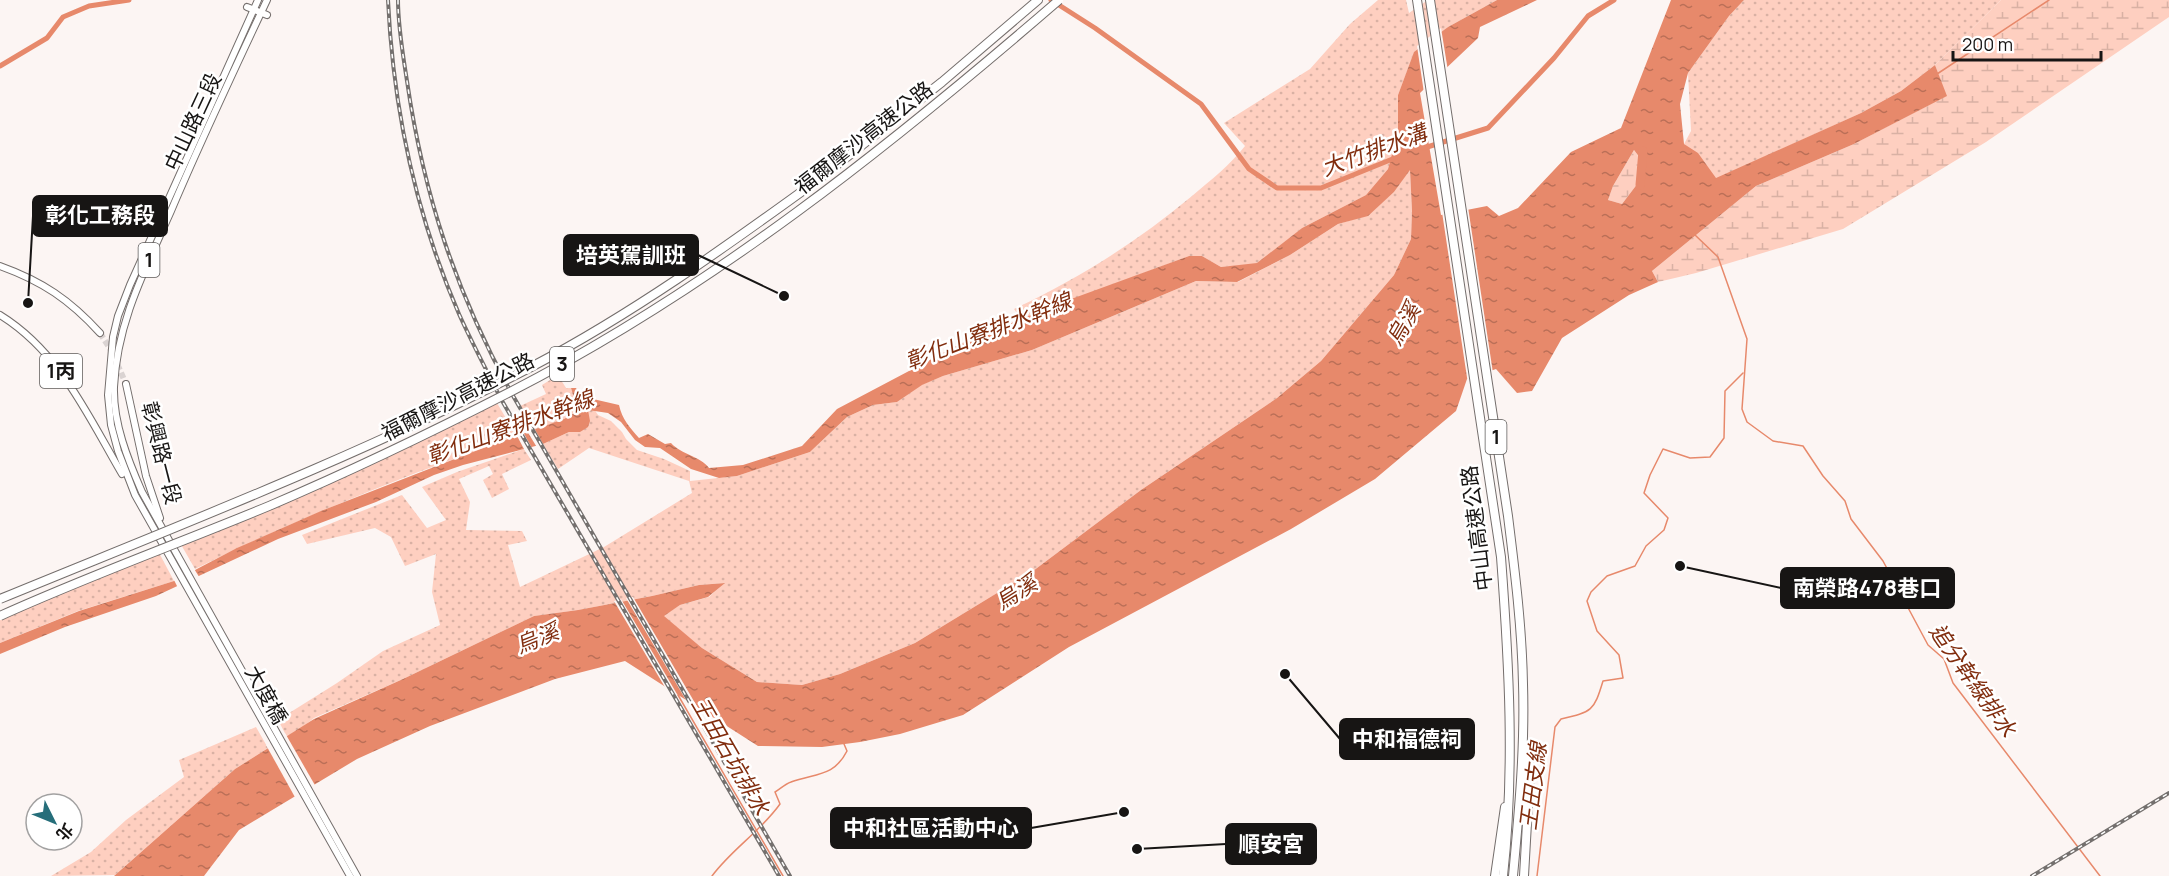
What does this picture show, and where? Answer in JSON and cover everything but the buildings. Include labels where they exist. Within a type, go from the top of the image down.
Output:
[{"type":"highway","name":"福爾摩沙高速公路","points":[[0,599],[359,451],[563,349],[687,273],[815,183],[942,82],[1038,0]]},
{"type":"highway","name":"福爾摩沙高速公路","points":[[0,616],[311,488],[513,391],[597,344],[783,223],[919,119],[1059,0]]},
{"type":"highway","name":"中山高速公路","points":[[1417,0],[1499,546],[1510,697],[1510,791],[1503,876]]},
{"type":"highway","name":"中山高速公路","points":[[1430,0],[1511,538],[1520,624],[1523,735],[1513,876]]},
{"type":"highway","name":"中山高速公路","points":[[1523,735],[1530,770],[1524,876]]},
{"type":"highway","points":[[1495,876],[1503,818],[1510,791]]},
{"type":"main road","name":"中山路三段","points":[[164,530],[129,464],[120,430],[114,390],[122,330],[141,276],[257,11],[258,0]]},
{"type":"main road","name":"中山路三段","points":[[135,495],[118,451],[111,425],[108,395],[112,337],[118,316],[186,159],[257,11],[267,0]]},
{"type":"main road","name":"1丙","points":[[0,266],[50,288],[73,305],[100,333]]},
{"type":"main road","name":"彰興路一段","points":[[0,315],[16,325],[47,354],[66,378],[135,495]]},
{"type":"main road","name":"彰興路一段","points":[[126,384],[147,476],[164,530]]},
{"type":"main road","name":"大度橋","points":[[135,495],[350,876]]},
{"type":"main road","name":"大度橋","points":[[164,530],[357,876]]},
{"type":"green space","points":[[1378,0],[1406,0],[1409,13],[1428,0],[1497,0],[1448,27],[1414,53],[1398,95],[1398,131],[1388,169],[1366,195],[1302,228],[1257,264],[1221,267],[1202,256],[1189,256],[1021,319],[1014,309],[1084,272],[1128,244],[1171,213],[1220,172],[1245,146],[1224,123],[1310,69],[1350,24]]},
{"type":"green space","points":[[1744,0],[2001,0],[1935,65],[1901,91],[1861,113],[1716,179],[1684,144],[1691,131],[1688,73],[1729,16]]},
{"type":"green space","points":[[2001,0],[2169,0],[2169,17],[1986,142],[1843,229],[1696,273],[1658,282],[1652,271],[1756,186],[1854,144],[1946,96],[1935,65]]},
{"type":"green space","points":[[1634,150],[1646,167],[1638,183],[1622,204],[1608,200],[1613,186]]},
{"type":"green space","points":[[1410,169],[1411,239],[1394,275],[1321,361],[1277,398],[1141,490],[1033,571],[915,643],[840,674],[802,685],[757,682],[702,648],[663,616],[680,605],[709,597],[724,583],[699,585],[578,610],[534,616],[403,679],[314,718],[288,739],[278,720],[383,651],[440,625],[432,592],[436,554],[405,566],[391,537],[375,528],[307,544],[302,535],[402,495],[427,528],[446,520],[422,487],[457,472],[524,449],[531,460],[502,474],[509,489],[492,498],[483,480],[493,474],[489,466],[459,479],[470,502],[466,530],[522,531],[527,541],[508,545],[520,587],[604,547],[692,493],[689,481],[589,448],[558,469],[543,444],[569,432],[580,432],[588,410],[594,409],[598,415],[611,421],[637,450],[690,471],[690,481],[737,476],[810,452],[847,417],[873,405],[897,402],[921,385],[943,376],[1032,350],[1196,281],[1238,282],[1290,255],[1338,224],[1368,215],[1394,192]]},
{"type":"green space","points":[[558,375],[566,388],[571,388],[578,411],[535,431],[520,406],[546,394],[542,385]]},
{"type":"green space","points":[[497,403],[517,437],[354,498],[195,569],[179,541],[293,495]]},
{"type":"green space","points":[[157,549],[174,581],[78,611],[0,643],[0,613]]},
{"type":"green space","points":[[256,727],[268,748],[235,769],[115,875],[51,876],[91,852],[126,820],[184,777],[179,760]]},
{"type":"water","points":[[1497,0],[1537,0],[1480,27],[1478,38],[1420,93],[1441,215],[1487,206],[1499,216],[1518,208],[1571,152],[1621,128],[1671,0],[1744,0],[1729,16],[1688,73],[1680,104],[1684,144],[1698,153],[1716,178],[1861,113],[1901,91],[1935,65],[1947,96],[1854,144],[1756,186],[1652,271],[1658,282],[1629,295],[1562,338],[1532,391],[1517,393],[1496,369],[1467,379],[1456,411],[1375,479],[1291,529],[1069,647],[963,715],[900,734],[860,742],[822,747],[758,746],[625,661],[555,679],[430,726],[357,759],[239,830],[204,876],[114,876],[235,769],[314,719],[534,616],[578,610],[699,585],[725,583],[708,597],[680,605],[664,616],[702,648],[757,682],[802,685],[840,674],[915,643],[1033,571],[1141,490],[1277,398],[1321,361],[1394,275],[1411,239],[1410,170],[1394,192],[1368,216],[1338,224],[1290,255],[1237,282],[1196,281],[1032,350],[943,376],[922,385],[897,402],[873,405],[847,417],[810,452],[737,476],[719,478],[691,469],[660,448],[645,447],[635,440],[621,422],[608,413],[588,410],[590,421],[588,427],[580,432],[569,432],[543,444],[434,475],[376,502],[278,539],[156,596],[65,627],[0,654],[0,643],[79,611],[174,581],[237,548],[321,511],[564,419],[578,411],[571,388],[576,388],[583,400],[593,399],[619,405],[624,419],[639,438],[648,434],[665,444],[671,443],[709,468],[743,465],[802,446],[837,409],[962,343],[1063,302],[1189,256],[1202,256],[1221,267],[1257,263],[1302,228],[1366,195],[1388,169],[1398,131],[1398,95],[1414,52],[1448,27]],"holes":[[[1634,150],[1646,166],[1638,183],[1622,204],[1608,200],[1613,186]]]},
{"type":"pier","points":[[1441,28],[1448,71],[1424,93],[1417,46]]},
{"type":"pier","points":[[1437,179],[1443,211],[1468,207],[1493,373],[1469,381],[1468,384]]},
{"type":"pier","points":[[534,428],[545,447],[538,449],[527,431]]},
{"type":"pier","points":[[523,432],[533,450],[526,452],[524,449],[516,434]]},
{"type":"pier","points":[[193,567],[201,580],[179,590],[173,578]]},
{"type":"pier","points":[[633,597],[702,715],[690,707],[626,598]]},
{"type":"pier","points":[[621,599],[681,701],[669,694],[614,601]]},
{"type":"pier","points":[[285,733],[316,787],[296,799],[266,745]]},
{"type":"waterway","points":[[0,66],[47,38],[63,17],[89,6],[129,0]]},
{"type":"waterway","name":"大竹排水溝","points":[[1051,0],[1095,28],[1201,104],[1249,169],[1277,188],[1321,188],[1395,158]]},
{"type":"waterway","name":"大竹排水溝","points":[[1424,148],[1488,128],[1554,58],[1588,16],[1614,0]]},
{"type":"waterway","points":[[1937,74],[2049,0]]},
{"type":"waterway","name":"烏溪","points":[[1640,185],[1643,151]]},
{"type":"waterway","name":"追分幹線排水","points":[[1695,235],[1718,257],[1747,339],[1742,409],[1747,422],[1773,441],[1803,446],[1823,476],[1845,501],[1851,519],[1883,561],[1928,645],[1944,659],[1953,683],[2100,876]]},
{"type":"waterway","name":"王田支線","points":[[1537,876],[1555,727],[1561,719],[1590,709],[1597,699],[1603,681],[1623,678],[1619,655],[1597,631],[1587,601],[1591,592],[1607,576],[1635,566],[1646,546],[1664,530],[1668,518],[1644,493],[1663,449],[1690,458],[1710,457],[1724,438],[1725,391],[1743,373]]},
{"type":"waterway","name":"王田石坑排水","points":[[678,695],[783,876]]},
{"type":"waterway","points":[[712,876],[780,804],[775,792],[789,783],[823,773],[836,766],[847,751],[844,744]]},
{"type":"tunnel","points":[[100,333],[111,350],[126,384]]},
{"type":"railway","points":[[388,0],[395,80],[409,160],[430,238],[459,314],[501,399],[779,876]]},
{"type":"railway","points":[[398,0],[404,61],[423,164],[445,243],[474,318],[512,394],[790,876]]},
{"type":"railway","points":[[2032,876],[2169,793]]},
{"type":"place","name":"培英駕訓班","points":[[784,296]]},
{"type":"place","name":"彰化工務段","points":[[28,303]]},
{"type":"place","name":"南榮路478巷口","points":[[1680,566]]},
{"type":"place","name":"中和福德祠","points":[[1285,674]]},
{"type":"place","name":"中和社區活動中心","points":[[1124,812]]},
{"type":"place","name":"順安宮","points":[[1137,849]]},
{"type":"water label","name":"彰化山寮排水幹線","points":[[988,331]]},
{"type":"water label","name":"彰化山寮排水幹線","points":[[510,427]]}]
